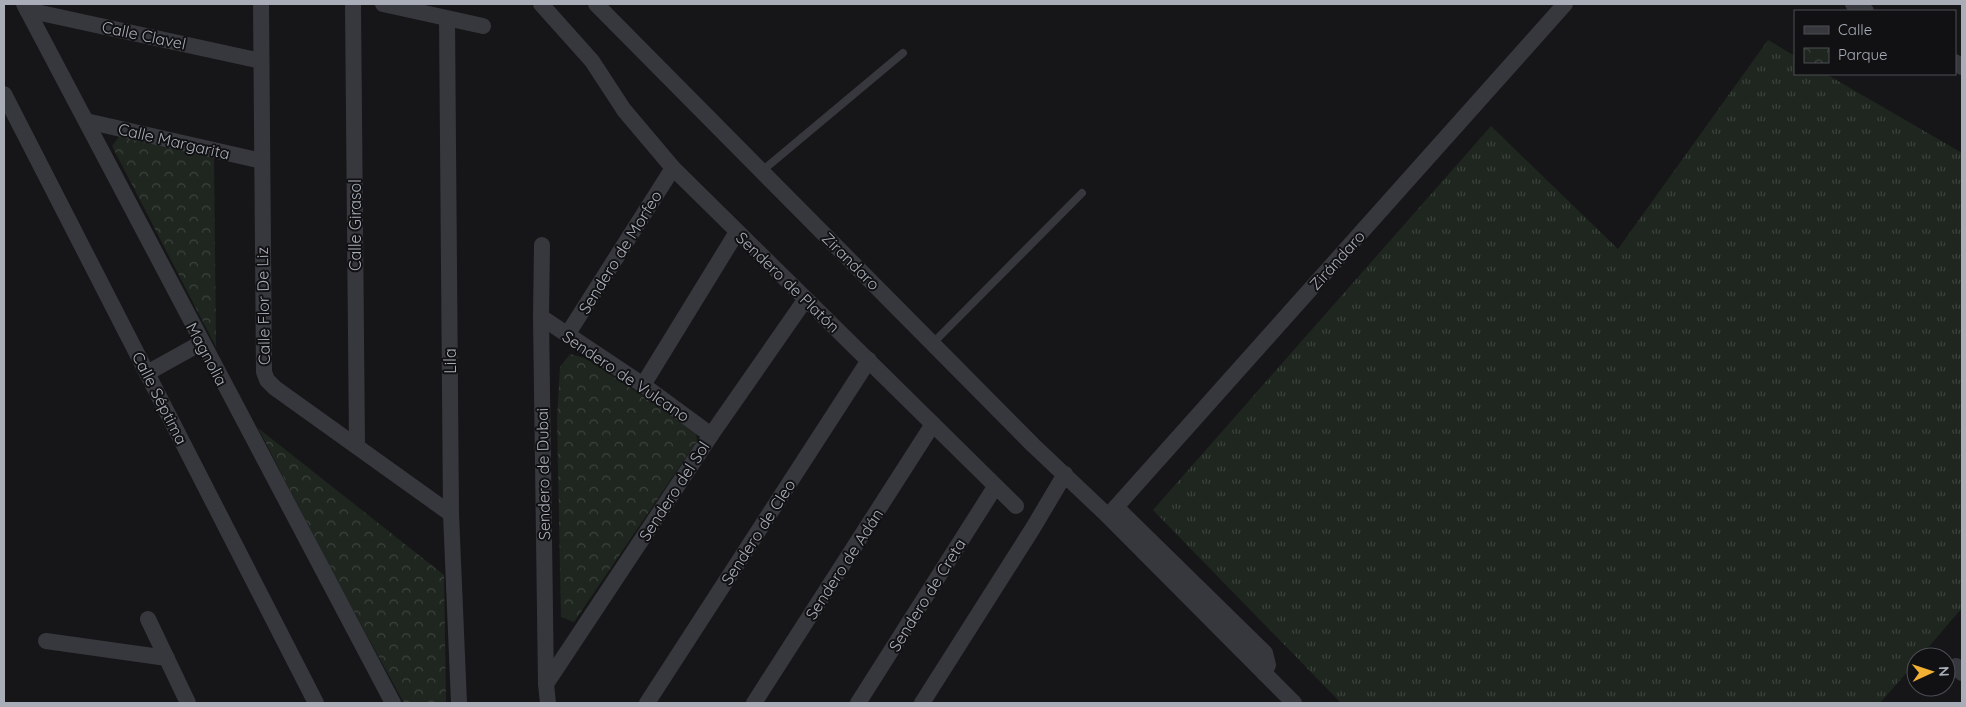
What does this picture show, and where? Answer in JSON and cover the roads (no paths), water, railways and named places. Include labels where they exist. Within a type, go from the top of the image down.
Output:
[{"type":"street","name":"Calle Flor De Liz","points":[[261,4],[264,372],[267,380],[276,388],[451,514]]},
{"type":"street","name":"Calle Girasol","points":[[353,4],[357,446]]},
{"type":"street","points":[[383,4],[483,26]]},
{"type":"street","name":"Sendero de Platón","points":[[541,4],[592,61],[624,110],[673,168],[1016,506]]},
{"type":"street","name":"Zirandaro","points":[[596,4],[1065,474],[1112,511],[1265,653],[1268,665],[1264,673],[1294,703]]},
{"type":"street","name":"Zirándaro","points":[[1112,511],[1565,4]]},
{"type":"street","points":[[1852,4],[1864,10]]},
{"type":"street","name":"Calle Clavel","points":[[25,7],[261,61]]},
{"type":"street","name":"Magnolia","points":[[25,7],[393,703]]},
{"type":"street","name":"Lila","points":[[447,18],[451,514],[459,703]]},
{"type":"street","name":"Calle Séptima","points":[[4,94],[316,703]]},
{"type":"street","name":"Calle Margarita","points":[[86,121],[262,161]]},
{"type":"street","name":"Sendero de Morfeo","points":[[567,335],[673,168]]},
{"type":"street","points":[[643,385],[737,232]]},
{"type":"street","name":"Sendero de Dubai","points":[[542,245],[541,317],[546,684],[548,703]]},
{"type":"street","name":"Sendero del Sol","points":[[546,684],[711,435],[805,300]]},
{"type":"street","name":"Sendero de Vulcano","points":[[541,317],[643,385],[711,435]]},
{"type":"street","points":[[147,373],[201,343]]},
{"type":"street","name":"Sendero de Cleo","points":[[648,703],[869,360]]},
{"type":"street","name":"Sendero de Adán","points":[[754,703],[933,424]]},
{"type":"street","points":[[922,703],[1065,474]]},
{"type":"street","name":"Sendero de Creta","points":[[858,703],[995,487]]},
{"type":"street","points":[[148,619],[188,703]]},
{"type":"street","points":[[46,641],[167,658]]},
{"type":"lane","points":[[762,171],[903,53]]},
{"type":"lane","points":[[933,343],[1082,193]]}]
